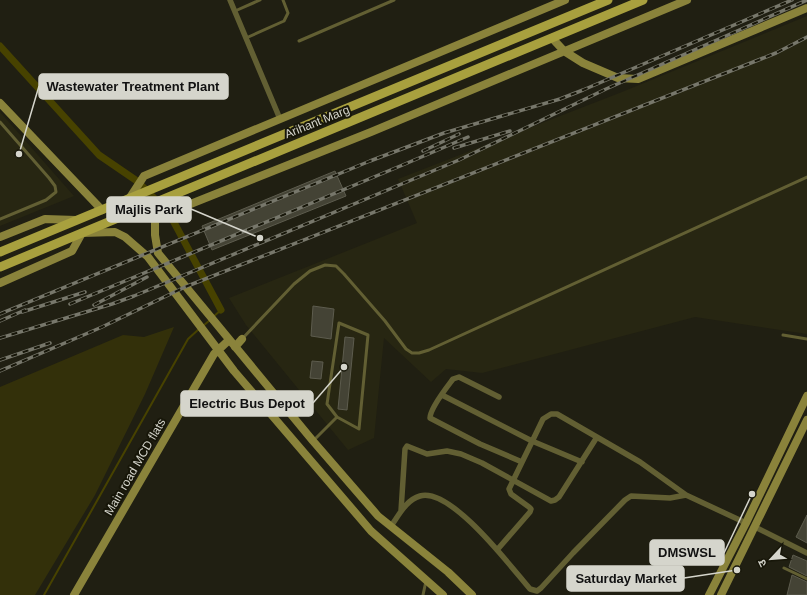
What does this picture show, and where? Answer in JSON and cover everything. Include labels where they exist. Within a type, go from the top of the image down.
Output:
[{"type":"main road","name":"Arihant Marg","points":[[0,252],[390,92],[608,0]]},
{"type":"main road","name":"Arihant Marg","points":[[0,267],[643,0]]},
{"type":"main road","points":[[390,92],[395,103]]},
{"type":"street","points":[[230,0],[280,119]]},
{"type":"street","points":[[131,197],[144,176],[565,0]]},
{"type":"street","points":[[158,218],[174,210],[371,132],[687,0]]},
{"type":"street","points":[[552,38],[564,51],[583,63],[618,78],[638,79],[807,8]]},
{"type":"street","points":[[0,103],[102,210]]},
{"type":"street","points":[[173,195],[160,210],[155,235],[158,253],[378,516],[448,572],[471,595]]},
{"type":"street","points":[[0,237],[45,218],[77,220]]},
{"type":"street","points":[[0,283],[72,251],[82,233],[115,232],[125,237],[148,257],[217,350],[371,532],[443,595]]},
{"type":"street","name":"Main road MCD flats","points":[[74,595],[217,350],[242,339]]},
{"type":"street","points":[[499,397],[460,377],[453,379],[430,413],[430,418],[480,444],[522,462]]},
{"type":"street","points":[[442,395],[532,441],[582,462]]},
{"type":"street","points":[[709,595],[746,523],[807,396]]},
{"type":"street","points":[[497,550],[530,512],[531,509],[529,506],[510,492],[509,489],[543,419],[551,414],[557,414],[640,462],[686,495],[807,553]]},
{"type":"street","points":[[720,595],[807,420]]},
{"type":"street","points":[[401,511],[405,449],[407,446],[427,454],[447,451],[461,454],[482,462],[548,500],[555,500],[559,497],[597,437]]},
{"type":"street","points":[[391,526],[409,502],[421,496],[428,495],[440,498],[473,524],[530,589],[537,591],[625,500],[631,496],[670,498],[686,495]]},
{"type":"lane","points":[[235,11],[260,0]]},
{"type":"lane","points":[[246,38],[284,21],[288,13],[283,0]]},
{"type":"lane","points":[[299,41],[394,0]]},
{"type":"lane","points":[[0,122],[56,186],[56,192],[46,200],[0,219]]},
{"type":"lane","points":[[242,339],[294,284],[310,271],[325,265],[336,266],[385,321],[406,349],[412,353],[419,353],[436,347],[807,177]]},
{"type":"lane","points":[[339,323],[368,334],[360,429],[337,417],[327,404],[339,323]]},
{"type":"lane","points":[[783,335],[807,338]]},
{"type":"lane","points":[[314,441],[337,417]]},
{"type":"lane","points":[[784,568],[807,579]]},
{"type":"lane","points":[[423,595],[426,581]]},
{"type":"shaded area","points":[[807,16],[807,334],[695,317],[482,373],[446,369],[431,382],[384,338],[374,438],[348,450],[246,325],[229,298],[417,223],[398,179],[622,92]]},
{"type":"shaded area","points":[[0,112],[74,196],[0,226]]},
{"type":"shaded area","points":[[174,327],[145,394],[95,495],[35,595],[0,595],[0,387],[123,335],[144,337]]},
{"type":"building","points":[[335,171],[346,196],[212,250],[202,226]]},
{"type":"building","points":[[313,306],[334,309],[331,339],[311,336]]},
{"type":"building","points":[[345,337],[354,338],[347,410],[338,409]]},
{"type":"building","points":[[312,361],[323,362],[321,379],[310,378]]},
{"type":"building","points":[[807,515],[807,543],[796,537]]},
{"type":"building","points":[[793,555],[807,561],[807,576],[789,567]]},
{"type":"building","points":[[792,575],[807,582],[807,595],[787,595]]},
{"type":"waterway","points":[[0,46],[99,155],[137,181],[169,213],[221,310]]},
{"type":"waterway","points":[[213,317],[221,310]]},
{"type":"waterway","points":[[203,326],[210,320]]},
{"type":"waterway","points":[[44,595],[188,339],[199,329]]},
{"type":"railway","points":[[0,314],[370,161],[444,133],[560,99],[583,90],[792,0]]},
{"type":"railway","points":[[0,338],[134,296],[459,160],[606,89],[807,0]]},
{"type":"railway","points":[[0,371],[102,327],[185,287],[776,53],[807,37]]},
{"type":"railway","points":[[454,148],[510,131]]},
{"type":"railway","points":[[423,151],[459,134]]},
{"type":"railway","points":[[70,304],[468,137]]},
{"type":"railway","points":[[94,305],[147,277]]},
{"type":"railway","points":[[22,312],[85,292]]},
{"type":"railway","points":[[0,321],[25,310]]},
{"type":"railway","points":[[0,360],[50,343]]},
{"type":"place","name":"Wastewater Treatment Plant","points":[[19,154]]},
{"type":"place","name":"Majlis Park","points":[[260,238]]},
{"type":"place","name":"Electric Bus Depot","points":[[344,367]]},
{"type":"place","name":"DMSWSL","points":[[752,494]]},
{"type":"place","name":"Saturday Market","points":[[737,570]]}]
